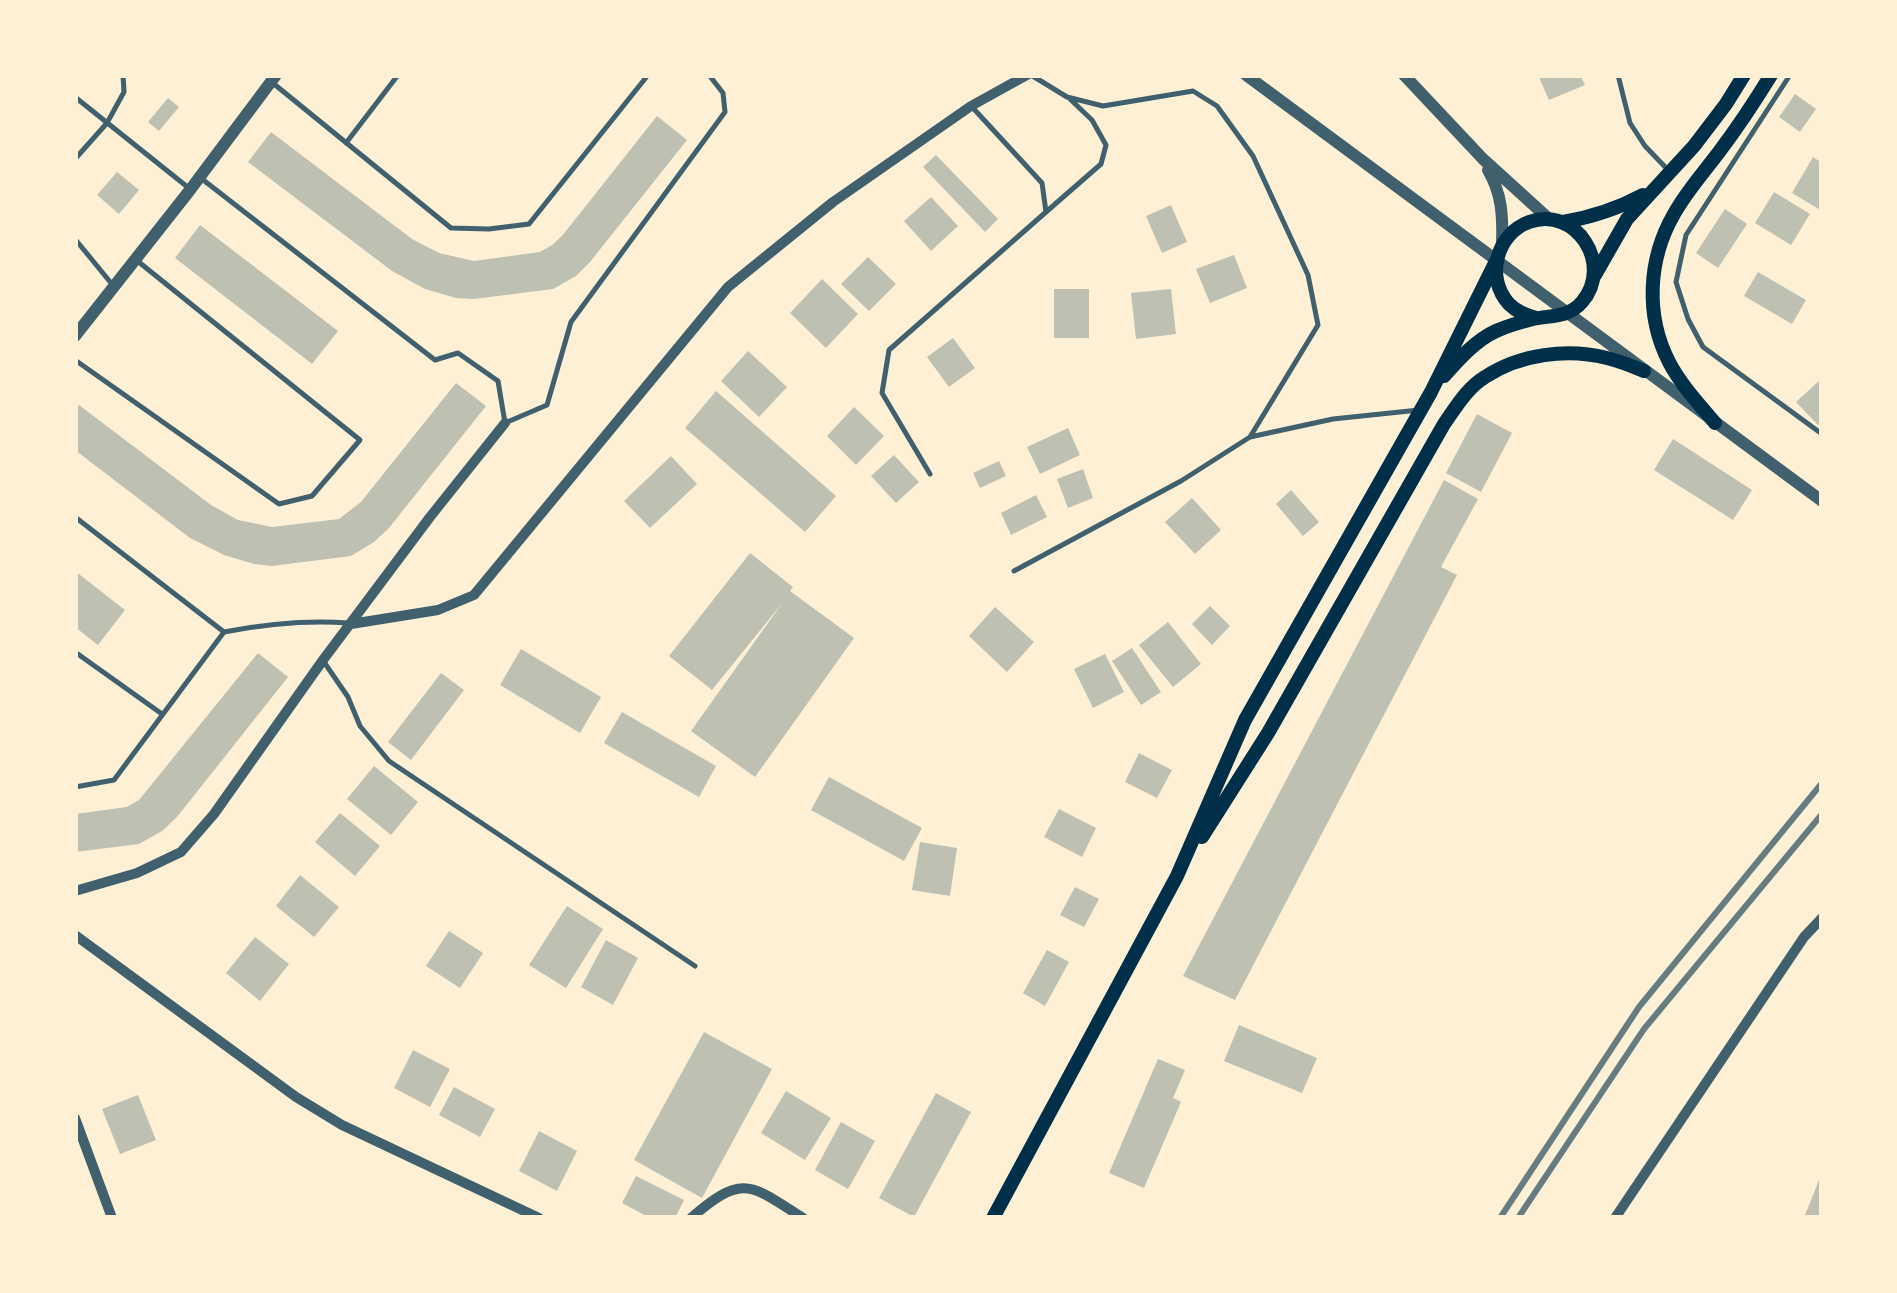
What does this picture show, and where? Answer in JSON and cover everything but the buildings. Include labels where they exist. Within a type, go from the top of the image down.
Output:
[{"type":"main road","points":[[1431,392],[1462,356],[1494,332],[1536,318],[1568,314],[1580,304],[1628,219],[1726,104],[1744,75]]},
{"type":"main road","points":[[1715,423],[1668,361],[1653,308],[1652,277],[1659,244],[1674,212],[1771,75]]},
{"type":"main road","points":[[1177,876],[1245,720],[1431,392],[1502,244],[1514,230],[1530,221],[1593,217],[1620,208],[1652,190]]},
{"type":"main road","points":[[1556,221],[1582,235],[1593,254],[1595,276]]},
{"type":"main road","points":[[1496,261],[1500,291],[1509,304],[1536,318]]},
{"type":"main road","points":[[993,1218],[1177,876],[1268,733],[1460,400],[1484,378],[1510,364],[1540,355],[1604,358],[1644,370]]},
{"type":"street","points":[[351,624],[438,610],[474,595],[728,287],[833,202],[971,106],[1029,75]]},
{"type":"street","points":[[1246,75],[1822,501]]},
{"type":"street","points":[[1404,75],[1482,159],[1556,221]]},
{"type":"street","points":[[75,336],[273,78]]},
{"type":"street","points":[[1482,159],[1498,188],[1503,214],[1502,244]]},
{"type":"street","points":[[75,891],[136,873],[181,852],[214,814],[323,660],[505,423]]},
{"type":"street","points":[[1614,1218],[1804,937],[1822,918]]},
{"type":"street","points":[[75,935],[296,1097],[358,1133],[538,1218]]},
{"type":"street","points":[[75,1118],[112,1218]]},
{"type":"street","points":[[691,1218],[737,1187],[763,1193],[803,1218]]},
{"type":"lane","points":[[75,160],[107,123],[124,92],[122,75]]},
{"type":"lane","points":[[346,143],[398,75]]},
{"type":"lane","points":[[273,78],[451,228],[490,229],[529,224],[648,75]]},
{"type":"lane","points":[[75,97],[435,360],[458,353],[498,381],[505,423],[547,406],[572,322],[726,112],[723,93],[710,75]]},
{"type":"lane","points":[[930,474],[882,393],[890,350],[1101,164],[1106,145],[1092,120],[1068,98],[1029,75]]},
{"type":"lane","points":[[1618,75],[1630,123],[1670,172]]},
{"type":"lane","points":[[1790,75],[1686,235],[1676,282],[1688,319],[1703,347],[1822,434]]},
{"type":"lane","points":[[1068,98],[1103,106],[1193,91],[1217,106],[1252,156],[1308,275],[1318,325],[1250,437]]},
{"type":"lane","points":[[971,106],[1042,183],[1046,212]]},
{"type":"lane","points":[[75,239],[113,286]]},
{"type":"lane","points":[[75,360],[279,504],[312,496],[360,440],[134,259]]},
{"type":"lane","points":[[1014,571],[1182,481],[1250,437],[1333,419],[1421,410]]},
{"type":"lane","points":[[75,517],[224,632]]},
{"type":"lane","points":[[75,787],[114,780],[224,632],[311,620],[351,624]]},
{"type":"lane","points":[[75,652],[163,715]]},
{"type":"lane","points":[[323,660],[348,698],[360,726],[389,762],[695,966]]},
{"type":"railway","points":[[1500,1218],[1639,1007],[1822,783]]},
{"type":"railway","points":[[1518,1218],[1644,1029],[1822,814]]}]
